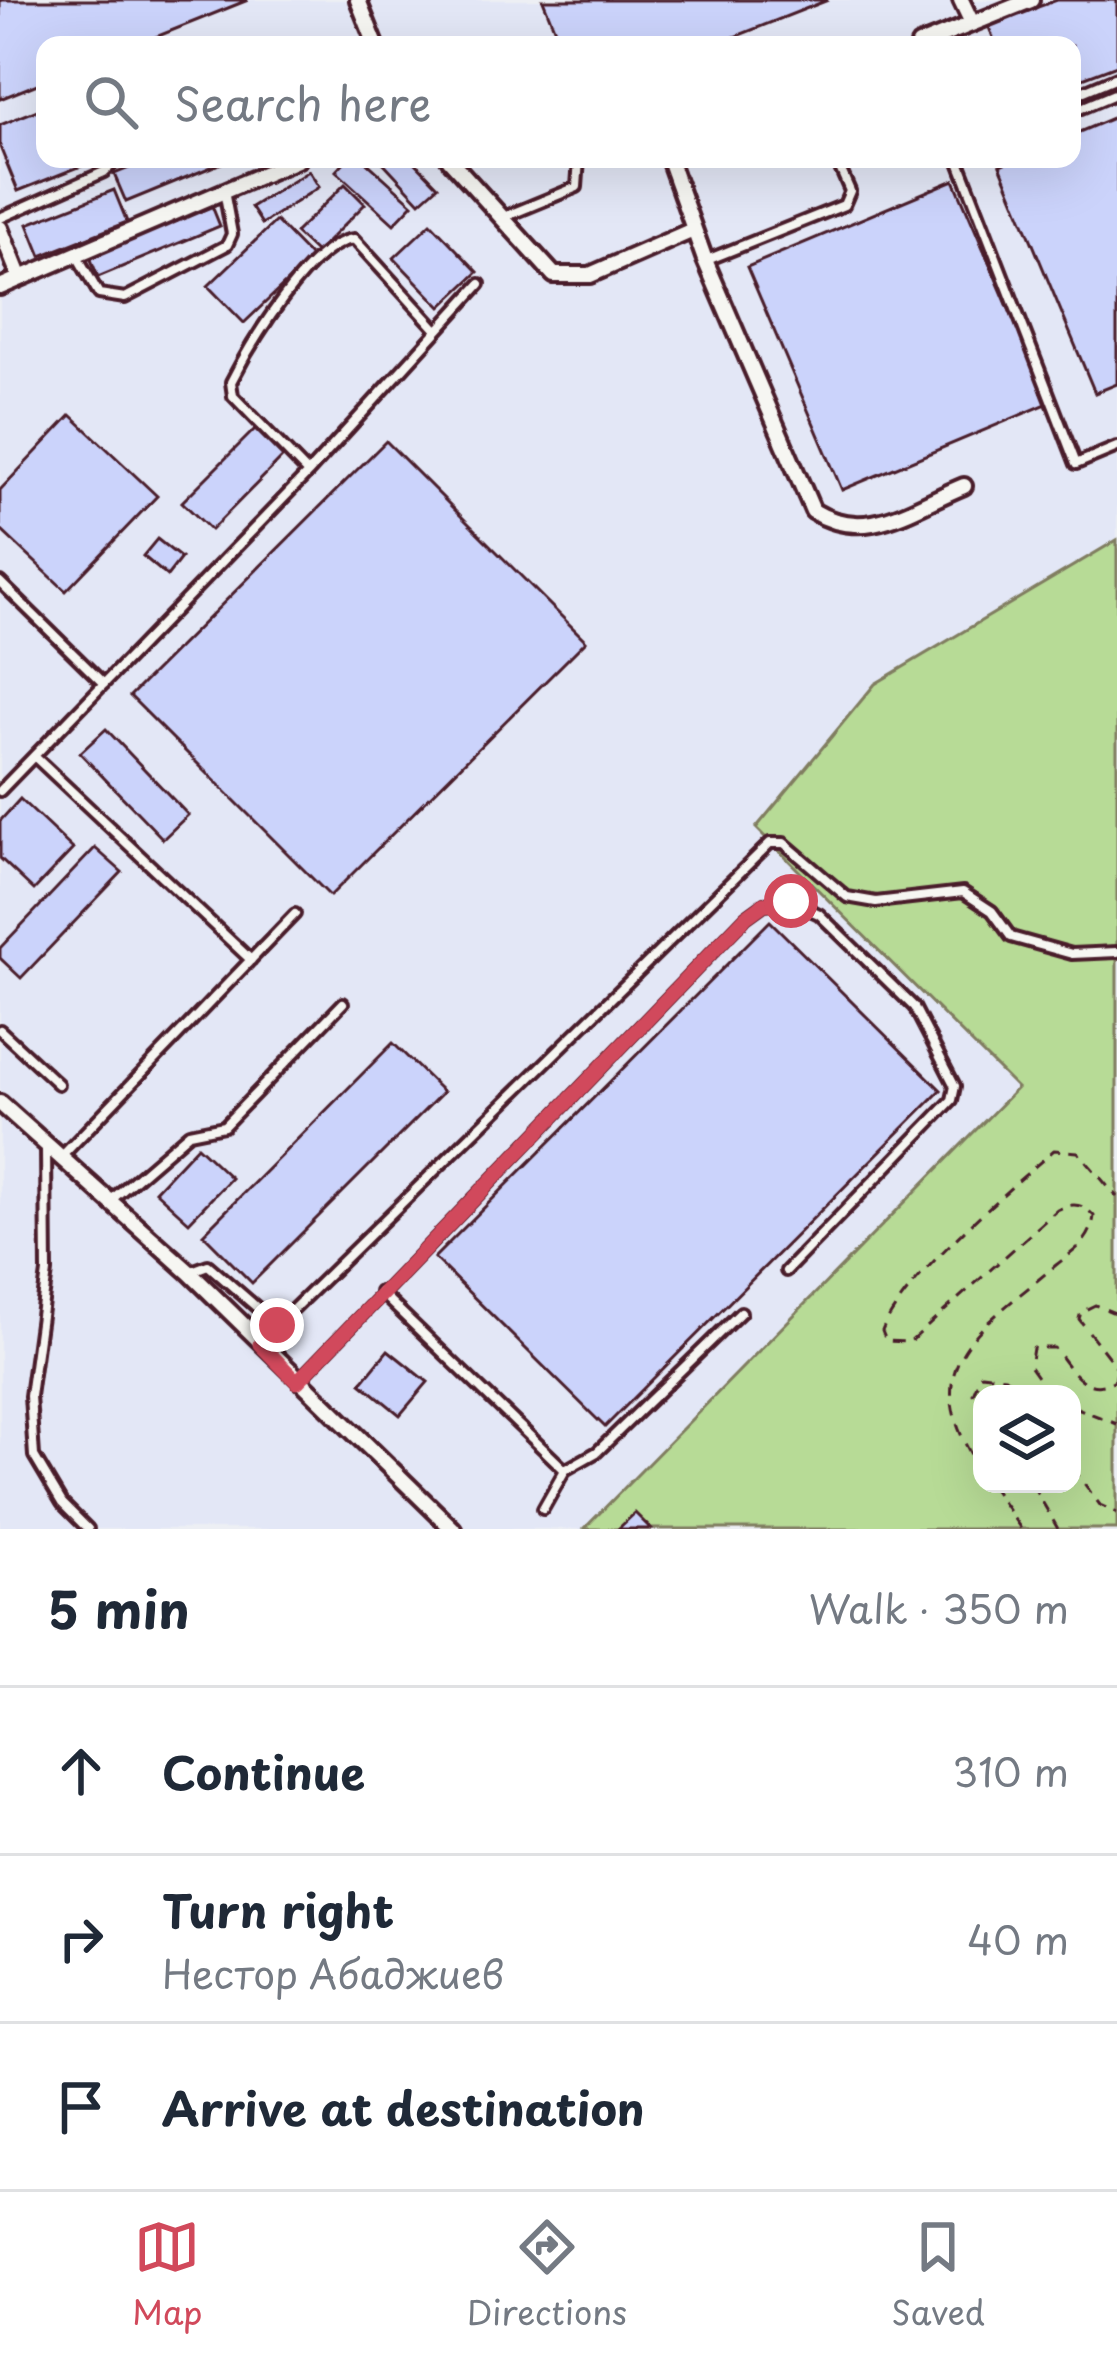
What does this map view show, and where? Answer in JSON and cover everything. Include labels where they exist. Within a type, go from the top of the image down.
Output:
[{"type":"street","points":[[358,0],[372,36]]},
{"type":"street","points":[[962,0],[972,23]]},
{"type":"street","points":[[941,36],[1031,0]]},
{"type":"street","points":[[0,287],[278,168]]},
{"type":"street","points":[[457,168],[554,275],[571,278],[693,230]]},
{"type":"street","points":[[672,168],[705,260],[813,511],[839,527],[869,526],[964,486]]},
{"type":"street","points":[[0,228],[20,278]]},
{"type":"street","points":[[0,1103],[189,1271],[297,1382],[453,1529]]},
{"type":"lane","points":[[1081,92],[1117,77]]},
{"type":"lane","points":[[1081,108],[1117,93]]},
{"type":"lane","points":[[0,218],[106,168]]},
{"type":"lane","points":[[502,218],[577,187],[579,168]]},
{"type":"lane","points":[[705,260],[844,205],[850,190],[840,168]]},
{"type":"lane","points":[[961,168],[1076,464],[1117,447]]},
{"type":"lane","points":[[76,254],[99,294],[124,298],[227,245],[232,234],[224,191]]},
{"type":"lane","points":[[308,473],[232,396],[232,382],[278,301],[338,244],[354,239],[436,329]]},
{"type":"lane","points":[[0,791],[308,473],[480,284]]},
{"type":"lane","points":[[0,582],[104,684]]},
{"type":"lane","points":[[34,756],[250,960]]},
{"type":"lane","points":[[260,1344],[770,844],[784,843],[847,897],[876,902],[963,892],[992,911],[1011,937],[1072,954],[1117,952]]},
{"type":"lane","points":[[297,1382],[746,917],[764,904],[791,901],[819,914],[914,1007],[955,1086],[952,1100],[785,1271]]},
{"type":"lane","points":[[88,1529],[62,1503],[34,1456],[30,1396],[46,1272],[52,1154],[296,914]]},
{"type":"lane","points":[[109,1202],[189,1133],[224,1126],[343,1003]]},
{"type":"lane","points":[[0,1030],[58,1084]]},
{"type":"lane","points":[[189,1271],[208,1264],[277,1325]]},
{"type":"lane","points":[[380,1292],[565,1470]]},
{"type":"lane","points":[[543,1509],[565,1470],[597,1453],[741,1312]]},
{"type":"path","points":[[973,1457],[952,1421],[956,1365],[972,1336],[1087,1241],[1094,1216],[1085,1206],[1070,1203],[1057,1210],[910,1342],[886,1341],[882,1331],[886,1320],[929,1268],[1054,1150],[1078,1152],[1117,1197]]},
{"type":"path","points":[[1043,1385],[1030,1367],[1033,1348],[1054,1348],[1078,1380],[1090,1386],[1115,1381],[1117,1370],[1078,1319],[1095,1305],[1117,1314]]},
{"type":"path","points":[[977,1385],[981,1374],[1005,1377],[1012,1385]]},
{"type":"path","points":[[1081,1410],[1117,1424]]},
{"type":"path","points":[[1081,1479],[1100,1505],[1117,1513]]},
{"type":"path","points":[[996,1493],[1021,1529]]},
{"type":"path","points":[[1037,1493],[1058,1529]]},
{"type":"shaded area","points":[[0,0],[1117,0],[1117,540],[875,684],[770,843],[1017,1088],[584,1529],[0,1529]]},
{"type":"green space","points":[[1117,540],[1117,1529],[584,1529],[1017,1088],[756,828],[875,684]]},
{"type":"building","points":[[0,0],[248,0],[158,36],[36,36],[36,85],[0,99]]},
{"type":"building","points":[[543,0],[828,0],[737,36],[557,36]]},
{"type":"building","points":[[1057,0],[1117,0],[1117,65],[1081,79],[1081,36],[992,36],[988,25]]},
{"type":"building","points":[[36,111],[36,168],[76,168],[18,191],[0,147],[0,125]]},
{"type":"building","points":[[1117,116],[1117,384],[1095,393],[1001,168],[1081,168],[1081,131]]},
{"type":"building","points":[[129,168],[209,168],[126,202],[114,174]]},
{"type":"building","points":[[373,168],[413,204],[394,224],[336,171]]},
{"type":"building","points":[[388,168],[421,168],[438,186],[420,202]]},
{"type":"building","points":[[309,171],[319,187],[262,224],[251,207]]},
{"type":"building","points":[[954,180],[1049,403],[842,490],[747,267]]},
{"type":"building","points":[[345,184],[365,204],[316,253],[295,233]]},
{"type":"building","points":[[114,190],[127,222],[41,256],[28,224]]},
{"type":"building","points":[[212,206],[220,226],[98,277],[90,257]]},
{"type":"building","points":[[276,221],[312,258],[244,323],[208,286]]},
{"type":"building","points":[[431,223],[478,272],[441,307],[394,258]]},
{"type":"building","points":[[71,415],[157,496],[66,591],[0,529],[0,490]]},
{"type":"building","points":[[255,429],[283,457],[211,530],[182,502]]},
{"type":"building","points":[[386,441],[586,641],[330,896],[130,696]]},
{"type":"building","points":[[157,539],[181,558],[167,576],[143,556]]},
{"type":"building","points":[[106,729],[188,815],[163,839],[80,753]]},
{"type":"building","points":[[20,799],[73,849],[34,890],[0,858],[0,821]]},
{"type":"building","points":[[95,848],[122,872],[21,978],[0,958],[0,948]]},
{"type":"building","points":[[770,921],[941,1090],[605,1427],[434,1258]]},
{"type":"building","points":[[393,1043],[443,1092],[252,1283],[203,1234]]},
{"type":"building","points":[[197,1146],[231,1178],[189,1222],[155,1191]]},
{"type":"building","points":[[388,1350],[428,1382],[400,1415],[361,1383]]},
{"type":"building","points":[[635,1513],[651,1529],[618,1529]]},
{"type":"route","points":[[277,1325],[260,1344],[297,1382],[746,917],[764,904],[791,901]]}]
